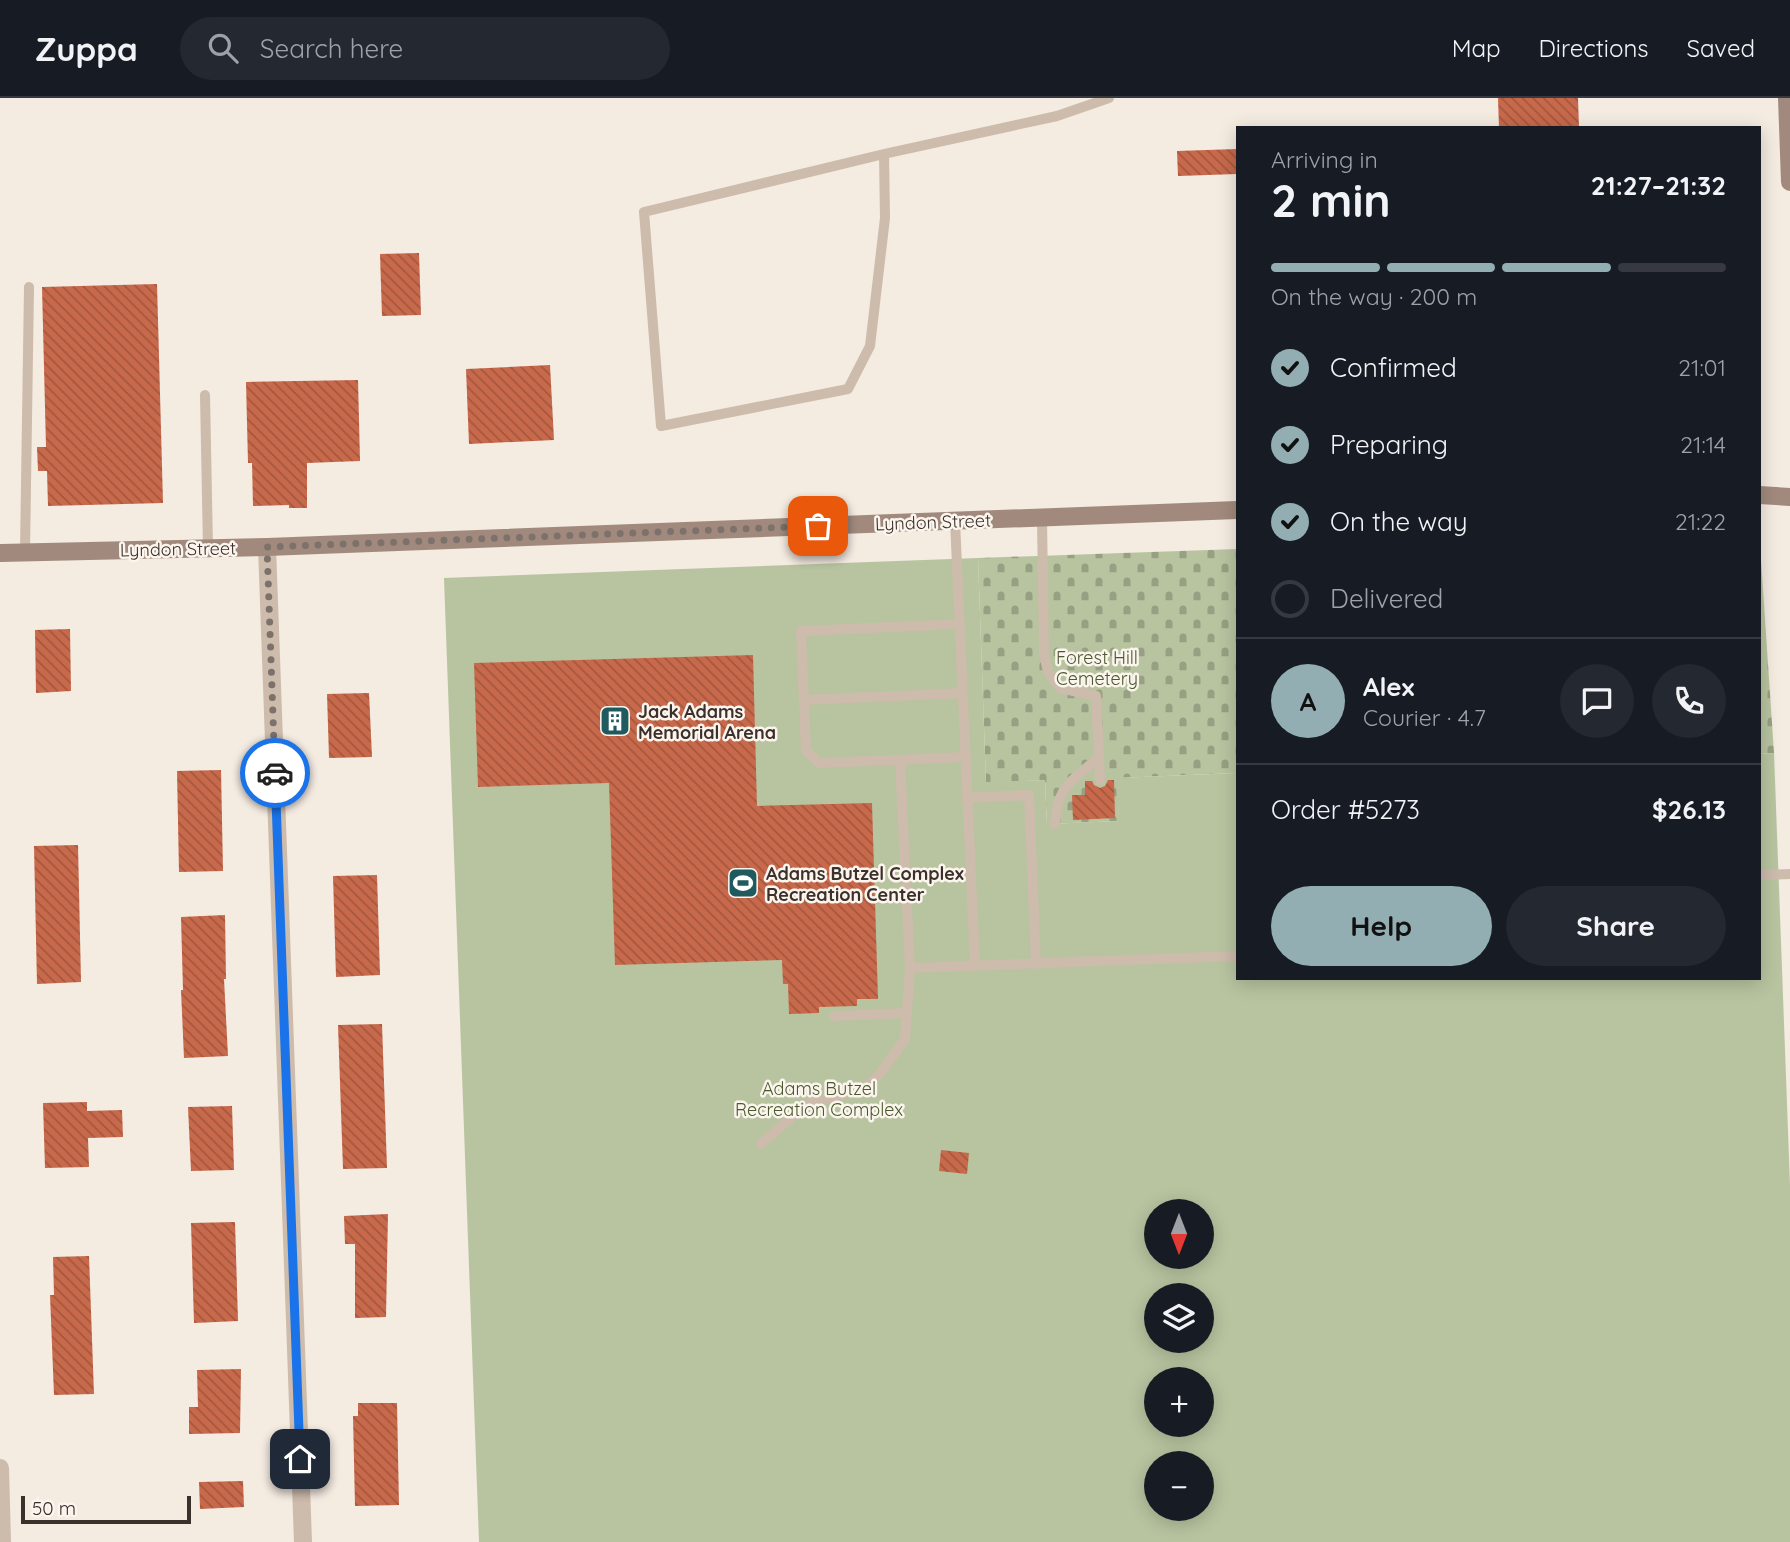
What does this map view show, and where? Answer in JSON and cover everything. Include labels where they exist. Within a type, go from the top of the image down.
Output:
[{"type":"street","points":[[1787,98],[1790,181]]},
{"type":"street","points":[[1761,495],[1790,497]]},
{"type":"street","name":"Lyndon Street","points":[[0,553],[267,547],[1236,510]]},
{"type":"street","points":[[267,547],[303,1542]]},
{"type":"street","points":[[0,1468],[2,1542]]},
{"type":"lane","points":[[884,154],[885,218],[870,346],[848,389],[662,426],[644,212],[884,154],[1057,116],[1109,98]]},
{"type":"lane","points":[[26,552],[29,287]]},
{"type":"lane","points":[[205,395],[208,548]]},
{"type":"lane","points":[[1042,519],[1044,654],[1048,672],[1060,688],[1096,696],[1100,780]]},
{"type":"lane","points":[[955,521],[975,966]]},
{"type":"lane","points":[[960,624],[801,631],[806,750],[819,763],[966,757]]},
{"type":"lane","points":[[804,700],[963,693]]},
{"type":"lane","points":[[1055,824],[1064,787],[1099,757]]},
{"type":"lane","points":[[761,1144],[806,1104],[869,1085],[905,1039],[910,968],[901,760]]},
{"type":"lane","points":[[967,798],[1029,795],[1036,964]]},
{"type":"lane","points":[[1761,875],[1790,874]]},
{"type":"lane","points":[[910,968],[1236,956]]},
{"type":"lane","points":[[834,1016],[908,1013]]},
{"type":"green space","name":"Forest Hill Cemetery","points":[[1236,549],[1236,773],[1118,778],[1119,821],[1047,824],[1045,780],[986,783],[978,558]]},
{"type":"green space","name":"Adams Butzel Recreation Complex","points":[[978,558],[986,782],[1045,780],[1047,824],[1119,821],[1117,778],[1236,773],[1236,980],[1761,980],[1761,754],[1774,753],[1790,1185],[1790,1542],[479,1542],[444,578]]},
{"type":"green space","points":[[1761,560],[1774,753],[1761,754]]},
{"type":"building","points":[[1498,98],[1578,98],[1579,126],[1499,126]]},
{"type":"building","points":[[1236,149],[1236,174],[1178,176],[1177,151]]},
{"type":"building","points":[[419,253],[421,315],[382,316],[380,254]]},
{"type":"building","points":[[157,284],[163,503],[48,506],[47,471],[38,471],[37,447],[46,447],[42,287]]},
{"type":"building","points":[[550,365],[554,440],[469,444],[466,369]]},
{"type":"building","points":[[358,380],[360,461],[307,463],[307,508],[289,508],[289,505],[253,506],[252,463],[248,463],[246,382]]},
{"type":"building","points":[[70,629],[71,691],[36,693],[35,630]]},
{"type":"building","points":[[753,655],[757,806],[872,803],[878,999],[857,999],[857,1006],[819,1007],[819,1013],[789,1014],[788,984],[783,984],[782,960],[615,965],[609,783],[478,787],[474,663]]},
{"type":"building","points":[[369,693],[372,757],[329,758],[327,694]]},
{"type":"building","points":[[221,770],[223,871],[179,872],[177,771]]},
{"type":"building","points":[[1108,780],[1114,780],[1115,818],[1073,820],[1072,795],[1085,795],[1085,781],[1092,781],[1100,788],[1105,786]]},
{"type":"building","points":[[78,845],[81,982],[37,984],[34,846]]},
{"type":"building","points":[[377,875],[380,975],[336,977],[333,876]]},
{"type":"building","points":[[225,915],[224,979],[228,1056],[184,1058],[181,917]]},
{"type":"building","points":[[382,1024],[387,1168],[343,1169],[338,1025]]},
{"type":"building","points":[[87,1102],[87,1111],[122,1110],[123,1137],[88,1138],[89,1167],[45,1168],[43,1103]]},
{"type":"building","points":[[232,1106],[234,1170],[191,1171],[188,1107]]},
{"type":"building","points":[[941,1150],[969,1153],[967,1174],[939,1171]]},
{"type":"building","points":[[388,1214],[386,1317],[355,1318],[355,1244],[345,1244],[344,1216]]},
{"type":"building","points":[[235,1222],[238,1321],[194,1323],[191,1223]]},
{"type":"building","points":[[89,1256],[94,1394],[54,1395],[50,1295],[54,1295],[53,1257]]},
{"type":"building","points":[[241,1369],[240,1433],[189,1434],[189,1407],[198,1407],[197,1370]]},
{"type":"building","points":[[358,1403],[397,1403],[399,1505],[355,1506],[353,1416],[358,1416]]},
{"type":"building","points":[[243,1481],[244,1507],[200,1509],[199,1482]]},
{"type":"way so far","points":[[275,773],[267,547],[818,526]]},
{"type":"place","name":"Jack Adams Memorial Arena","points":[[615,721]]},
{"type":"place","name":"Adams Butzel Complex Recreation Center","points":[[743,883]]},
{"type":"route","points":[[275,773],[300,1459]]}]
